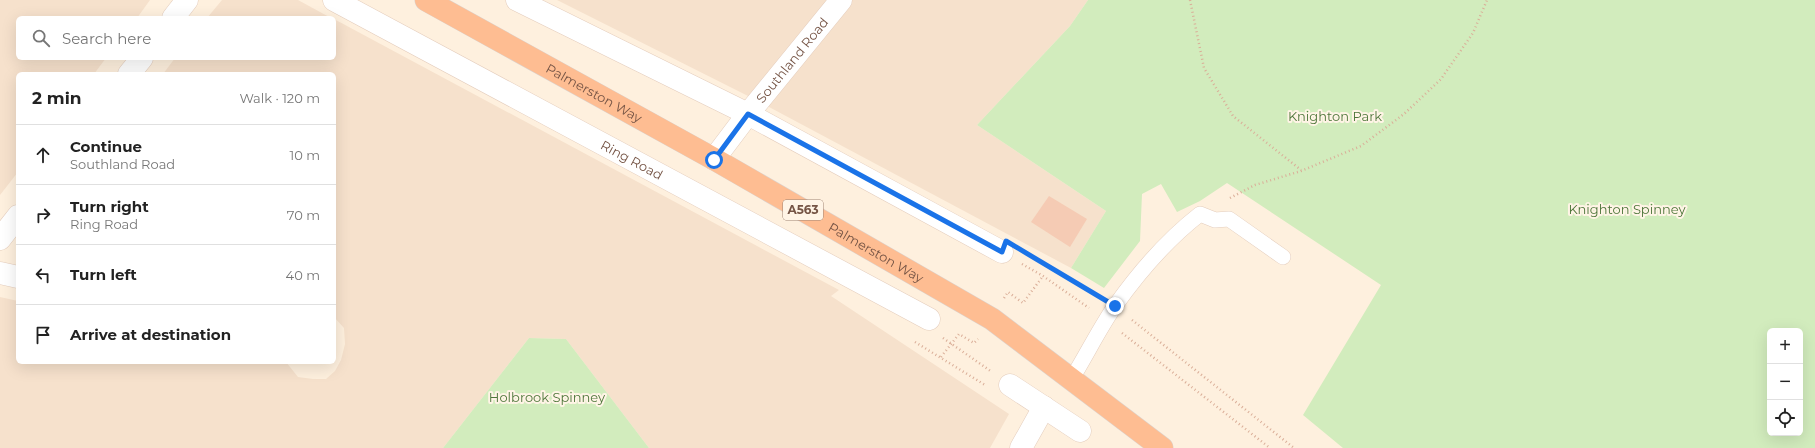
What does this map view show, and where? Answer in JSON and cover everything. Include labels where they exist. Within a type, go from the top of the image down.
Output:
[{"type":"highway","name":"Palmerston Way","points":[[426,0],[714,160],[992,319],[1162,448]]},
{"type":"street","points":[[175,16],[187,0]]},
{"type":"street","name":"Ring Road","points":[[334,0],[929,319]]},
{"type":"street","points":[[516,0],[748,114],[1002,252]]},
{"type":"street","name":"Southland Road","points":[[714,160],[748,114],[841,0]]},
{"type":"street","points":[[131,72],[140,60]]},
{"type":"street","points":[[0,239],[16,219]]},
{"type":"street","points":[[0,273],[16,277]]},
{"type":"street","points":[[1010,384],[1080,432]]},
{"type":"street","points":[[1021,448],[1044,407]]},
{"type":"lane","points":[[1072,380],[1115,306],[1153,259],[1188,223],[1200,214],[1215,220],[1229,219],[1283,257]]},
{"type":"path","points":[[1190,0],[1204,68],[1233,116],[1301,171]]},
{"type":"path","points":[[1200,214],[1255,184],[1301,171],[1361,146],[1404,114],[1442,79],[1473,33],[1487,0]]},
{"type":"path","points":[[1002,252],[1006,241],[1115,306],[1294,448]]},
{"type":"path","points":[[1043,276],[1107,321],[1270,448]]},
{"type":"path","points":[[915,342],[1001,396],[1010,384],[952,344],[941,358]]},
{"type":"shaded area","points":[[0,0],[150,0],[138,16],[16,16],[16,60],[104,60],[96,72],[16,72],[16,175],[0,195]]},
{"type":"shaded area","points":[[222,0],[298,0],[327,16],[209,16]]},
{"type":"shaded area","points":[[557,0],[1088,0],[1070,26],[977,125],[1106,211],[1071,268],[758,101]]},
{"type":"shaded area","points":[[336,20],[839,290],[831,296],[1009,414],[990,448],[649,448],[566,339],[529,338],[443,448],[0,448],[0,297],[16,301],[16,364],[288,364],[298,377],[326,379],[335,371],[341,360],[345,344],[344,328],[336,319],[336,72],[164,72],[174,60],[336,60]]},
{"type":"green space","name":"Knighton Spinney","points":[[1088,0],[1815,0],[1815,448],[1343,448],[1303,415],[1381,285],[1227,183],[1200,201],[1177,212],[1161,184],[1142,194],[1140,241],[1104,288],[1071,268],[1106,211],[977,125],[1070,26]]},
{"type":"green space","name":"Holbrook Spinney","points":[[529,338],[566,339],[649,448],[443,448]]},
{"type":"building","points":[[1049,196],[1087,219],[1070,247],[1031,222]]},
{"type":"route","points":[[714,160],[748,114],[1002,252],[1006,241],[1115,306]]},
{"type":"park label","name":"Knighton Park","points":[[1335,116]]}]
